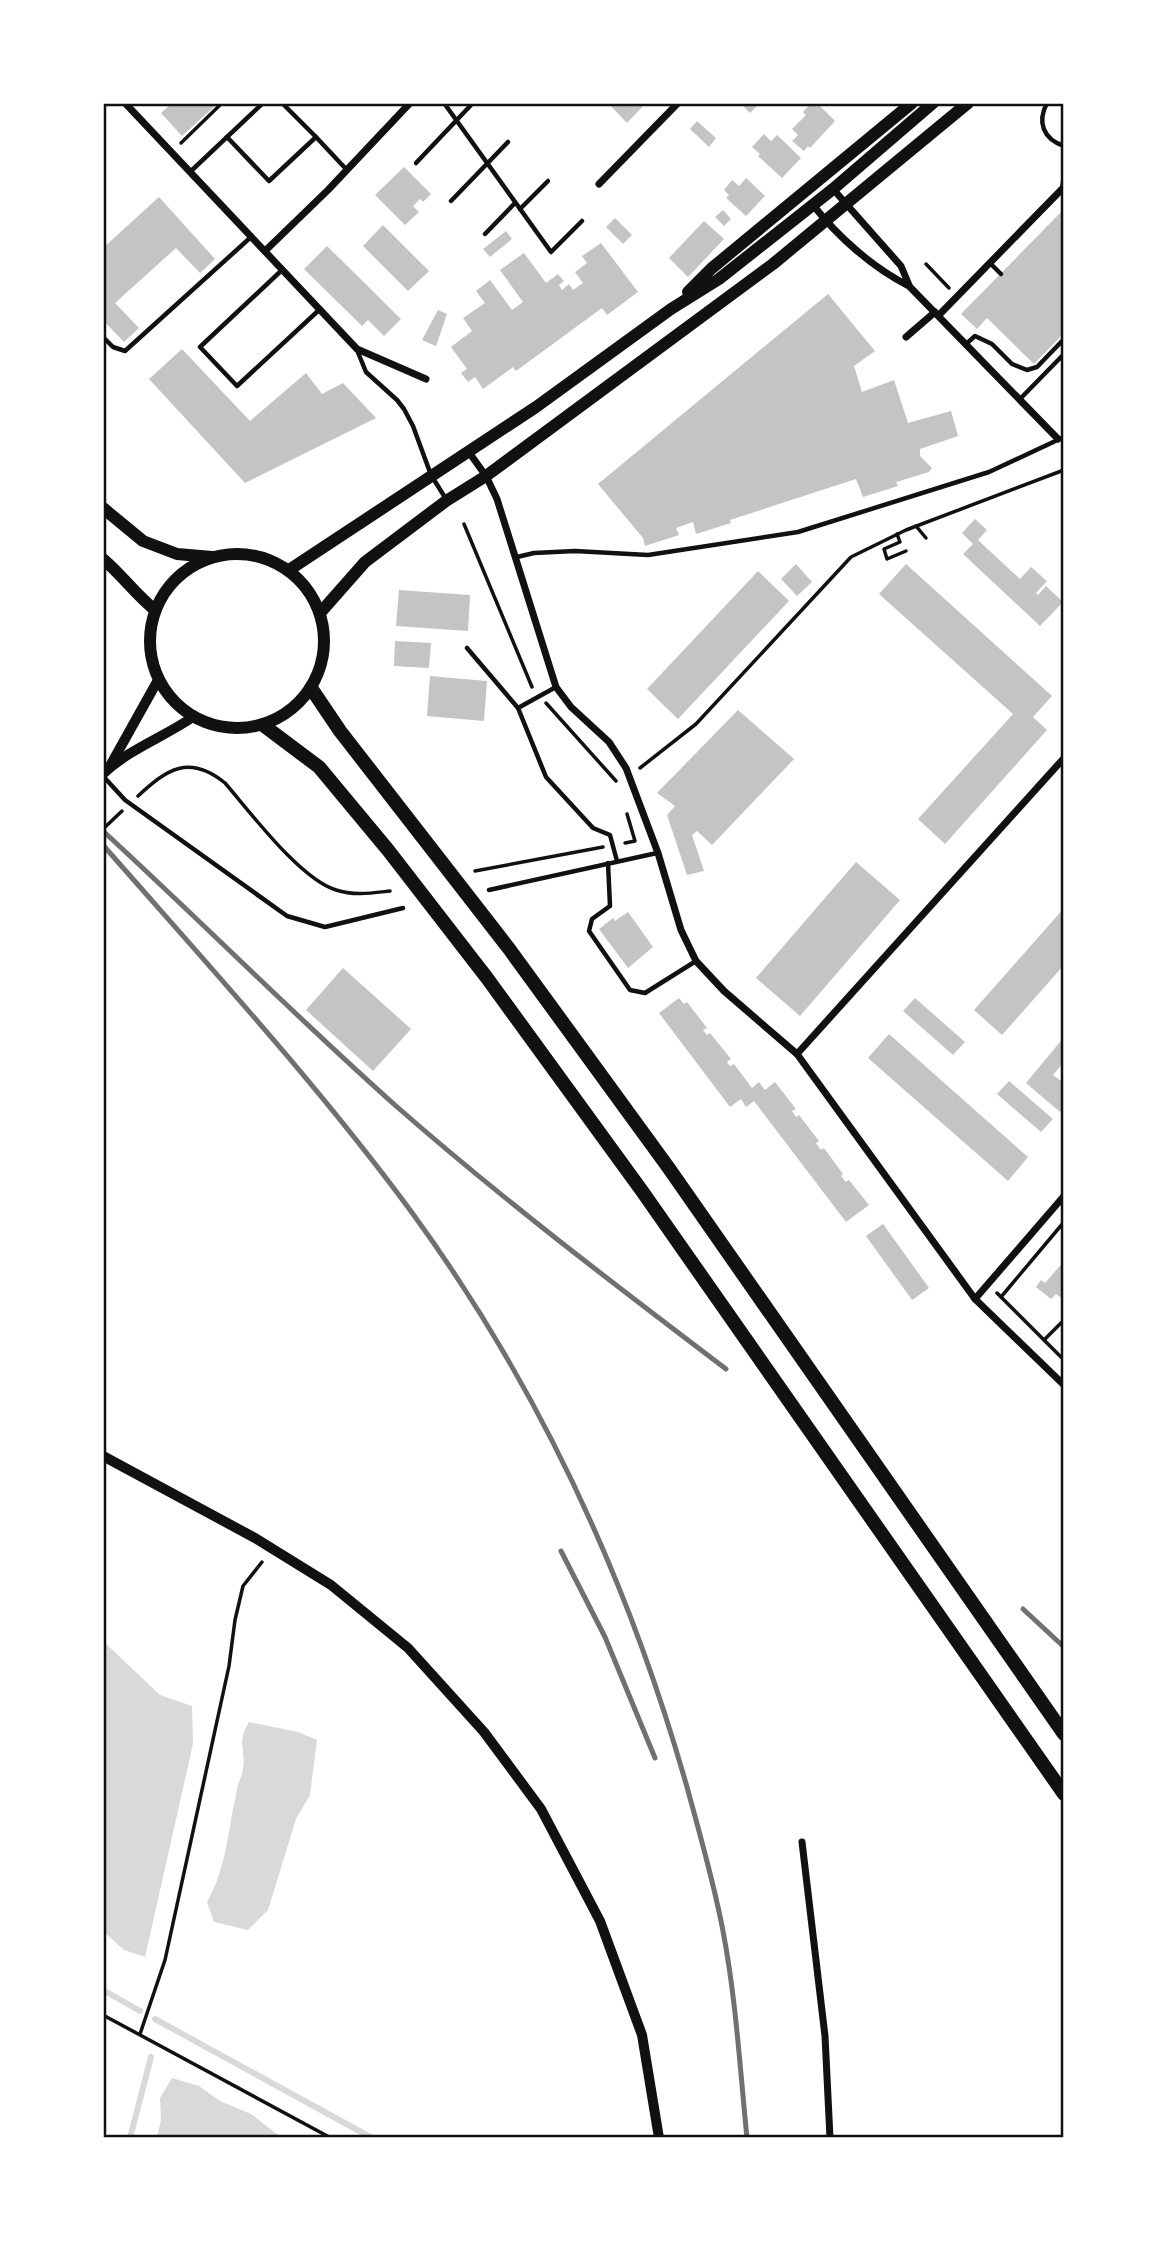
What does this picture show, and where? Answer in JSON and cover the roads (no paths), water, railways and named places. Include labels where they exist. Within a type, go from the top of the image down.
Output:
[{"type":"highway","points":[[311,688],[340,731],[510,950],[668,1167],[1064,1734]]},
{"type":"highway","points":[[263,724],[318,767],[388,850],[487,978],[642,1191],[1064,1794]]},
{"type":"main road","points":[[671,309],[712,268],[912,103]]},
{"type":"main road","points":[[289,570],[536,407],[671,309],[719,279],[833,189],[933,103]]},
{"type":"main road","points":[[320,613],[365,562],[773,264],[968,103]]},
{"type":"main road","points":[[103,508],[143,541],[177,554],[212,557]]},
{"type":"main road","points":[[225,554],[252,555],[289,570],[302,582],[320,613],[324,643],[320,667],[311,688],[298,704],[282,716],[263,724],[227,728],[193,717],[173,701],[158,680],[151,657],[149,634],[155,610],[168,587],[188,568],[225,554]]},
{"type":"main road","points":[[103,559],[155,610]]},
{"type":"street","points":[[125,103],[357,349],[426,379]]},
{"type":"street","points":[[265,251],[410,103]]},
{"type":"street","points":[[599,184],[678,103]]},
{"type":"street","points":[[833,189],[901,266],[909,286]]},
{"type":"street","points":[[906,337],[958,297],[1062,189]]},
{"type":"street","points":[[813,205],[836,233],[893,278],[909,286],[1061,438]]},
{"type":"street","points":[[468,451],[498,499],[556,687],[571,707],[609,742],[626,768],[658,853],[681,930],[696,961],[724,991],[797,1054],[975,1299],[1064,1385]]},
{"type":"street","points":[[105,773],[158,680]]},
{"type":"street","points":[[105,773],[154,738],[179,727],[193,717]]},
{"type":"street","points":[[797,1054],[1064,758]]},
{"type":"street","points":[[975,1299],[1064,1196]]},
{"type":"street","points":[[103,1456],[256,1538],[331,1585],[408,1648],[484,1731],[541,1809],[600,1921],[642,2035],[659,2138]]},
{"type":"street","points":[[802,1842],[825,2036],[830,2138]]},
{"type":"lane","points":[[189,172],[263,103]]},
{"type":"lane","points":[[282,103],[346,169]]},
{"type":"lane","points":[[444,103],[551,252],[582,221]]},
{"type":"lane","points":[[1047,103],[1041,124],[1052,141],[1064,146]]},
{"type":"lane","points":[[416,163],[471,105]]},
{"type":"lane","points":[[227,137],[269,181],[316,137]]},
{"type":"lane","points":[[451,201],[508,142]]},
{"type":"lane","points":[[1062,189],[1064,175]]},
{"type":"lane","points":[[520,209],[548,181]]},
{"type":"lane","points":[[485,234],[515,203]]},
{"type":"lane","points":[[103,337],[113,347],[125,351],[251,237]]},
{"type":"lane","points":[[991,264],[1001,274]]},
{"type":"lane","points":[[282,270],[200,346],[237,386],[319,310]]},
{"type":"lane","points":[[966,344],[975,336],[992,344],[1012,365],[1027,370],[1037,367],[1063,336]]},
{"type":"lane","points":[[357,349],[366,372],[404,409],[431,475],[446,501]]},
{"type":"lane","points":[[1020,399],[1064,354]]},
{"type":"lane","points":[[517,557],[534,553],[575,551],[648,555],[798,532],[989,472],[1061,438]]},
{"type":"lane","points":[[467,648],[518,708],[546,777],[593,828],[610,835],[617,861]]},
{"type":"lane","points":[[518,708],[556,687]]},
{"type":"lane","points":[[105,773],[125,800],[287,916],[325,927],[403,908]]},
{"type":"lane","points":[[489,890],[658,853]]},
{"type":"lane","points":[[608,863],[610,906],[592,919],[589,931],[630,990],[645,993],[696,961]]},
{"type":"waterway","points":[[103,1990],[140,2011]]},
{"type":"waterway","points":[[155,2019],[372,2138]]},
{"type":"waterway","points":[[130,2138],[151,2057]]},
{"type":"railway","points":[[103,831],[322,1038],[436,1141],[517,1208],[726,1369]]},
{"type":"railway","points":[[103,845],[301,1072],[413,1214],[459,1280],[501,1348],[576,1489],[608,1562],[664,1711],[706,1859],[731,1982],[747,2138]]},
{"type":"railway","points":[[561,1551],[605,1637],[655,1758]]},
{"type":"railway","points":[[1023,1609],[1064,1647]]}]
